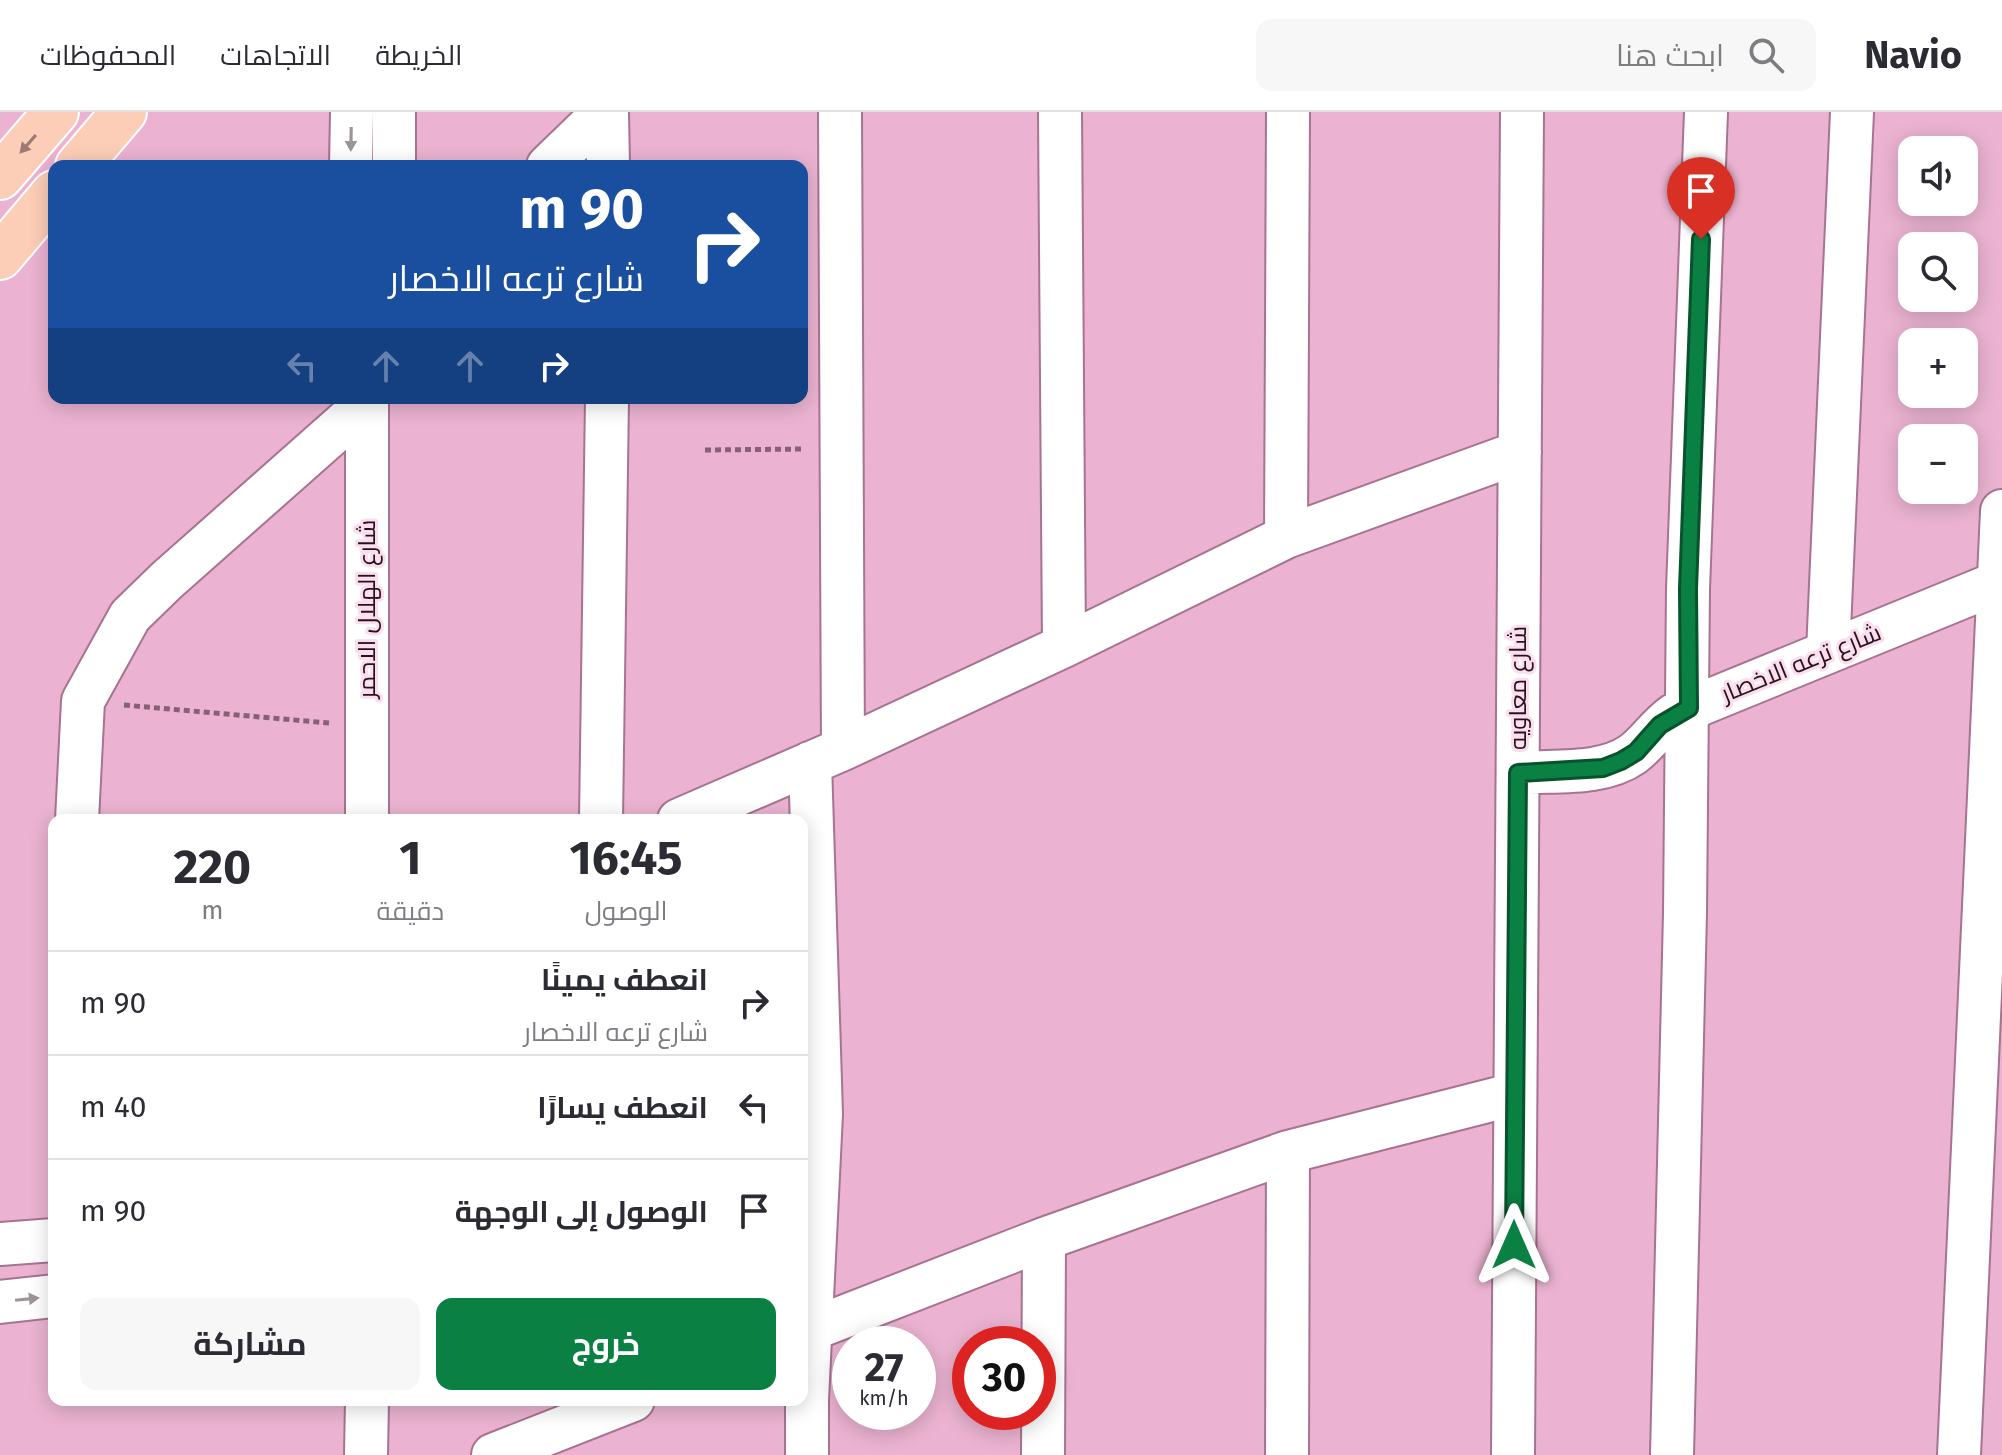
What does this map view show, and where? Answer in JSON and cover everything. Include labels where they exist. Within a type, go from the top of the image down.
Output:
[{"type":"main road","points":[[0,177],[56,112]]},
{"type":"main road","points":[[83,160],[124,112]]},
{"type":"main road","points":[[0,257],[48,200]]},
{"type":"street","points":[[351,160],[352,112]]},
{"type":"street","points":[[394,112],[394,160]]},
{"type":"street","points":[[554,160],[606,112]]},
{"type":"street","points":[[606,112],[608,160]]},
{"type":"street","points":[[808,1316],[821,1114],[827,756],[842,449],[840,112]]},
{"type":"street","points":[[1060,112],[1064,646]]},
{"type":"street","points":[[1286,537],[1288,112]]},
{"type":"street","name":"شارع معاويه","points":[[1513,1455],[1522,112]]},
{"type":"street","points":[[1672,1455],[1689,708],[1688,589],[1706,112]]},
{"type":"street","points":[[1828,652],[1852,112]]},
{"type":"street","points":[[77,814],[83,701],[130,616],[363,404]]},
{"type":"street","name":"شارع الهلال الاحمر","points":[[367,404],[367,814]]},
{"type":"street","points":[[601,814],[607,404]]},
{"type":"street","points":[[693,814],[827,756],[1064,646],[1286,537],[1520,452]]},
{"type":"street","points":[[1959,1455],[2002,511]]},
{"type":"street","name":"شارع ترعه الاخصار","points":[[1518,773],[1603,768],[1621,761],[1636,752],[1660,725],[1689,708],[2000,582]]},
{"type":"street","points":[[808,1331],[1044,1239],[1288,1152],[1515,1094]]},
{"type":"street","points":[[1287,1455],[1288,1152]]},
{"type":"street","points":[[1043,1455],[1044,1239]]},
{"type":"street","points":[[0,1244],[48,1240]]},
{"type":"street","points":[[0,1302],[48,1297]]},
{"type":"street","points":[[366,1455],[367,1406]]},
{"type":"street","points":[[493,1455],[618,1406]]},
{"type":"street","points":[[807,1406],[807,1455]]},
{"type":"path","points":[[705,450],[842,449]]},
{"type":"path","points":[[83,701],[367,727]]},
{"type":"route","points":[[1514,1245],[1518,773],[1603,768],[1636,752],[1660,725],[1689,708],[1688,589],[1701,239]]}]
